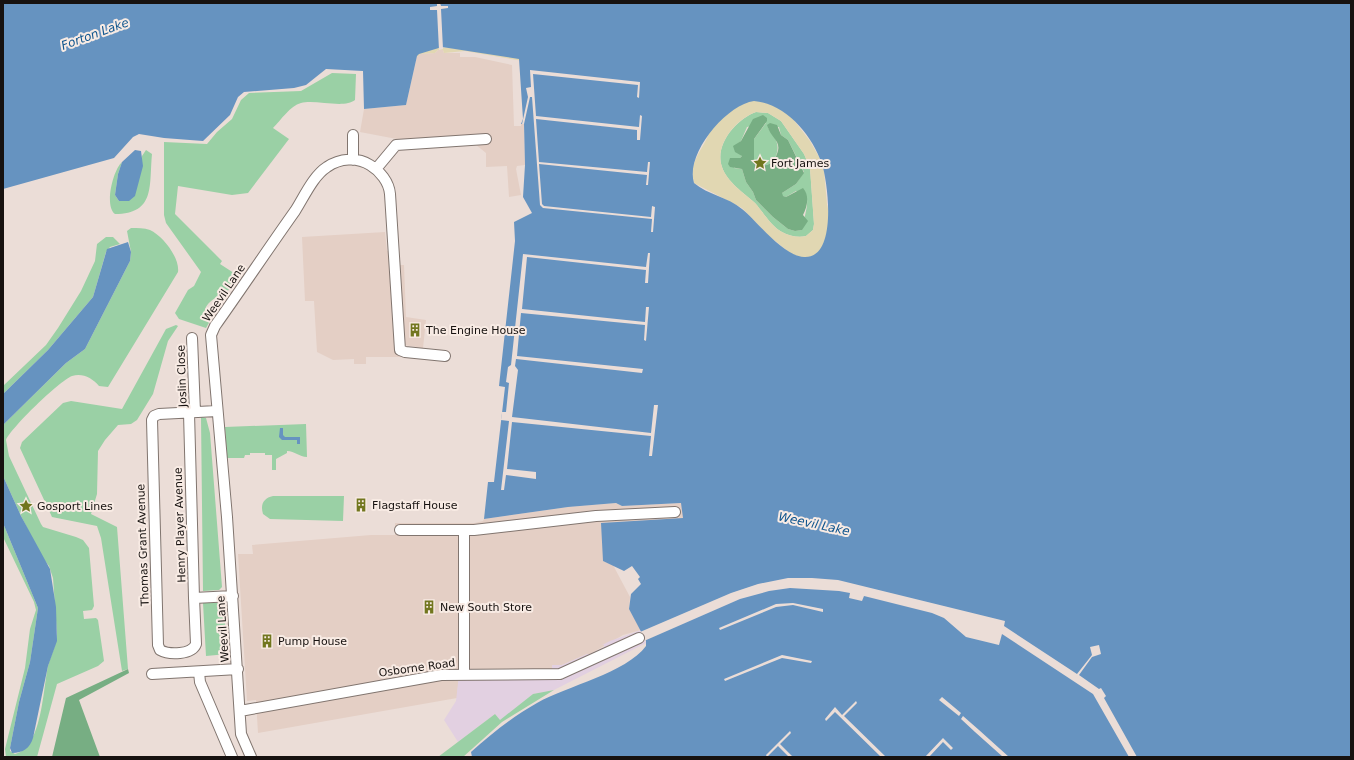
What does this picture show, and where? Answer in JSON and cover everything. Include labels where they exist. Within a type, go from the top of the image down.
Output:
[{"type":"street","points":[[353,135],[353,160],[366,163],[376,169],[384,178],[390,191],[400,344],[402,352],[445,356]]},
{"type":"street","points":[[376,169],[396,145],[486,139]]},
{"type":"street","name":"Weevil Lane","points":[[250,757],[242,734],[233,596],[211,344],[212,330],[322,171],[337,162],[353,160]]},
{"type":"street","name":"Joslin Close","points":[[192,338],[192,413]]},
{"type":"street","name":"Thomas Grant Avenue","points":[[194,598],[196,644],[194,649],[190,651],[165,653],[160,650],[158,645],[152,420],[154,416],[159,414],[217,411]]},
{"type":"street","name":"Henry Player Avenue","points":[[192,413],[194,598]]},
{"type":"street","points":[[400,530],[464,530],[596,516],[675,512]]},
{"type":"street","points":[[464,530],[464,674]]},
{"type":"street","points":[[194,598],[233,596]]},
{"type":"street","name":"Osborne Road","points":[[240,711],[422,678],[464,674],[563,674],[639,638]]},
{"type":"street","points":[[152,674],[238,669]]},
{"type":"street","points":[[199,672],[202,686],[232,757]]},
{"type":"shaded area","points":[[438,50],[443,50],[444,53],[460,53],[460,57],[475,57],[512,65],[514,126],[521,126],[521,124],[524,124],[525,165],[517,166],[516,169],[521,195],[509,197],[507,166],[486,167],[486,153],[475,144],[402,140],[360,132],[364,109],[406,105],[417,56],[419,54],[435,53]]},
{"type":"shaded area","points":[[385,232],[387,251],[390,251],[391,265],[404,265],[406,317],[426,320],[423,348],[404,345],[404,357],[366,357],[366,364],[354,364],[354,359],[333,360],[317,352],[314,301],[305,301],[302,237]]},
{"type":"shaded area","points":[[616,503],[622,506],[682,503],[683,518],[603,561],[613,565],[630,597],[629,609],[641,630],[623,635],[590,654],[562,665],[555,666],[552,675],[459,674],[457,698],[258,733],[256,700],[247,701],[238,554],[253,554],[252,545],[371,535],[395,535],[395,523],[475,523],[483,521],[484,519],[568,507]]},
{"type":"shaded area","points":[[641,630],[646,643],[554,690],[533,694],[500,721],[495,714],[458,742],[444,720],[456,701],[459,674],[552,674],[552,665],[562,665],[590,654],[604,647],[604,645],[602,645],[610,641]]},
{"type":"green space","points":[[332,73],[356,74],[355,100],[344,104],[307,102],[301,103],[289,110],[273,128],[289,139],[248,193],[232,195],[178,186],[175,214],[222,261],[220,264],[240,277],[231,288],[208,304],[205,309],[205,313],[206,319],[210,321],[206,328],[179,319],[175,313],[188,290],[194,286],[201,272],[166,223],[164,215],[164,142],[207,144],[217,132],[232,119],[241,100],[249,93],[301,91]]},
{"type":"green space","points":[[756,112],[768,113],[781,121],[804,154],[810,168],[814,224],[813,230],[806,236],[791,236],[778,229],[771,223],[755,203],[728,178],[724,172],[720,158],[724,141],[735,126],[749,115]],"holes":[[[766,123],[754,139],[754,162],[756,166],[767,165],[773,162],[777,152],[778,148],[776,140],[768,128],[779,127],[781,135],[788,140],[804,172],[796,184],[782,193],[782,196],[786,197],[796,191],[807,199],[807,207],[802,230],[795,231],[788,229],[773,217],[756,200],[753,192],[746,182],[742,169],[734,168],[734,158],[740,158],[742,156],[736,145],[741,141],[747,127]]]},
{"type":"green space","points":[[763,115],[767,118],[767,121],[754,139],[754,162],[757,166],[767,165],[773,162],[777,155],[778,145],[767,125],[770,123],[777,125],[781,135],[788,140],[804,173],[796,184],[782,193],[783,196],[786,197],[803,188],[807,194],[806,209],[803,215],[808,221],[802,230],[795,231],[788,229],[773,217],[756,200],[753,192],[746,182],[742,169],[730,167],[728,164],[730,158],[740,158],[742,156],[735,152],[733,146],[741,141],[753,119]]},
{"type":"green space","points":[[146,150],[152,154],[148,196],[138,209],[128,213],[115,214],[110,204],[110,196],[116,172],[122,162],[118,174],[115,195],[119,201],[129,200],[142,156]]},
{"type":"green space","points":[[131,228],[143,228],[150,230],[160,237],[170,248],[178,266],[178,272],[108,387],[99,386],[84,376],[72,376],[57,386],[36,405],[6,440],[9,456],[43,527],[83,540],[89,548],[94,606],[92,610],[83,611],[84,619],[96,618],[98,620],[104,661],[98,666],[57,684],[37,757],[6,757],[5,749],[25,668],[30,629],[36,610],[34,602],[3,537],[3,523],[38,608],[30,662],[19,702],[10,748],[10,751],[15,754],[24,749],[31,741],[36,730],[40,716],[48,666],[55,646],[57,634],[53,578],[49,566],[42,557],[21,516],[3,476],[3,425],[66,363],[85,349],[130,261],[131,252],[127,231]]},
{"type":"green space","points":[[106,237],[113,237],[120,244],[110,247],[106,252],[93,297],[48,350],[3,394],[3,386],[46,345],[58,328],[81,291],[95,261],[97,244]]},
{"type":"green space","points":[[176,325],[178,326],[168,341],[153,394],[137,420],[131,424],[118,425],[98,451],[97,494],[91,514],[117,527],[128,669],[122,671],[101,538],[97,526],[52,517],[20,448],[22,442],[63,403],[71,401],[122,409],[166,329]]},
{"type":"green space","points":[[201,417],[206,418],[210,433],[222,587],[219,590],[203,591]]},
{"type":"green space","points":[[306,424],[307,457],[287,451],[287,453],[276,459],[276,470],[272,470],[272,455],[265,455],[265,453],[250,453],[250,455],[245,455],[244,458],[227,458],[225,427]]},
{"type":"green space","points":[[273,496],[344,496],[343,521],[270,519],[263,514],[262,504],[267,498]]},
{"type":"green space","points":[[203,603],[220,603],[224,606],[227,654],[206,656]]},
{"type":"green space","points":[[128,669],[129,673],[79,700],[100,757],[52,757],[66,698]]},
{"type":"green space","points":[[554,690],[502,722],[463,757],[438,757],[495,714],[500,720],[533,694]]},
{"type":"sand","points":[[423,46],[515,53],[523,61],[465,51],[444,53],[443,50],[438,50],[435,53],[419,54],[419,56],[404,55]]},
{"type":"sand","points":[[727,79],[790,115],[810,141],[819,157],[824,171],[827,204],[839,260],[801,262],[769,236],[742,208],[694,183],[694,165],[716,116]],"holes":[[[756,112],[768,113],[781,121],[804,154],[810,168],[814,224],[813,230],[806,236],[791,236],[778,229],[771,223],[755,203],[728,178],[722,167],[720,159],[721,150],[728,134],[748,115]]]},
{"type":"water","points":[[3,3],[1351,3],[1351,757],[472,757],[471,752],[494,732],[519,714],[549,697],[625,664],[637,656],[646,646],[646,641],[629,609],[631,594],[641,584],[638,579],[640,577],[632,566],[624,571],[603,561],[601,523],[683,518],[681,503],[622,506],[616,503],[568,507],[484,519],[488,482],[494,482],[505,387],[499,386],[515,241],[514,222],[532,213],[523,197],[525,165],[524,124],[521,124],[523,119],[519,59],[442,47],[419,54],[417,56],[406,105],[364,109],[363,71],[326,69],[306,85],[294,88],[244,92],[238,97],[230,115],[203,141],[164,138],[139,134],[133,137],[114,158],[3,189]],"holes":[[[754,101],[766,103],[787,115],[805,132],[818,153],[822,164],[828,202],[828,218],[822,246],[815,254],[804,257],[788,251],[771,238],[742,209],[694,183],[693,171],[696,159],[702,145],[720,121],[743,104]]]},
{"type":"water","points":[[135,150],[141,151],[143,166],[135,196],[129,201],[119,201],[115,195],[118,174],[122,162]]},
{"type":"water","points":[[128,242],[131,252],[130,261],[85,349],[66,363],[3,425],[3,394],[48,350],[93,297],[107,249]]},
{"type":"water","points":[[280,428],[283,428],[283,435],[285,437],[300,437],[300,444],[297,444],[297,440],[282,440],[279,437]]},
{"type":"water","points":[[3,476],[21,516],[50,569],[56,607],[57,641],[48,666],[33,738],[30,745],[26,749],[20,752],[12,753],[10,748],[19,702],[30,662],[38,608],[3,523]]},
{"type":"pier","points":[[437,3],[440,3],[441,6],[448,6],[448,8],[441,9],[443,49],[439,50],[437,10],[430,10],[430,7],[437,6]]},
{"type":"pier","points":[[530,70],[640,82],[639,98],[637,97],[638,85],[533,74],[536,116],[639,127],[640,115],[642,116],[640,140],[637,140],[637,130],[536,119],[539,162],[647,172],[648,162],[650,162],[648,185],[646,185],[647,175],[539,164],[542,204],[544,206],[651,217],[652,206],[655,207],[653,232],[651,232],[652,219],[543,208],[540,205],[532,97],[530,97],[524,124],[522,124],[528,97],[526,88],[531,87]]},
{"type":"pier","points":[[648,253],[650,253],[648,283],[645,283],[646,270],[527,257],[522,309],[645,322],[646,307],[649,307],[646,341],[644,340],[645,325],[521,313],[517,356],[643,369],[642,373],[516,359],[515,366],[518,370],[512,417],[651,433],[654,405],[658,405],[652,456],[649,456],[651,436],[512,422],[507,469],[536,472],[536,479],[506,475],[504,490],[501,490],[509,421],[501,420],[502,412],[506,412],[509,383],[506,382],[508,367],[511,365],[523,254],[646,267]]},
{"type":"pier","points":[[788,578],[838,580],[1005,621],[1004,626],[1077,674],[1092,655],[1090,647],[1099,645],[1101,654],[1092,657],[1079,675],[1099,689],[1101,688],[1106,696],[1104,698],[1137,757],[1129,757],[1093,694],[1002,634],[999,645],[966,637],[944,618],[932,613],[864,596],[862,601],[849,598],[850,593],[839,591],[790,588],[769,591],[740,599],[644,641],[640,632],[731,593],[758,584]]},
{"type":"pier","points":[[793,603],[823,609],[823,612],[793,605],[776,607],[720,630],[719,628],[776,604]]},
{"type":"pier","points":[[782,655],[812,661],[811,663],[782,658],[725,681],[724,679]]},
{"type":"pier","points":[[942,697],[961,713],[959,716],[939,700]]},
{"type":"pier","points":[[856,701],[857,703],[844,716],[886,757],[881,757],[835,712],[826,721],[825,719],[835,707],[842,715]]},
{"type":"pier","points":[[963,716],[1009,757],[1003,757],[961,719]]},
{"type":"pier","points":[[790,731],[791,733],[780,744],[793,757],[789,757],[778,746],[767,757],[766,755]]},
{"type":"pier","points":[[943,738],[953,748],[951,750],[943,742],[929,757],[925,757]]},
{"type":"place","name":"Fort James","points":[[760,163]]},
{"type":"place","name":"The Engine House","points":[[415,330]]},
{"type":"place","name":"Flagstaff House","points":[[361,505]]},
{"type":"place","name":"Gosport Lines","points":[[26,506]]},
{"type":"place","name":"New South Store","points":[[429,607]]},
{"type":"place","name":"Pump House","points":[[267,641]]},
{"type":"water label","name":"Forton Lake","points":[[95,34]]},
{"type":"water label","name":"Weevil Lake","points":[[814,524]]}]
